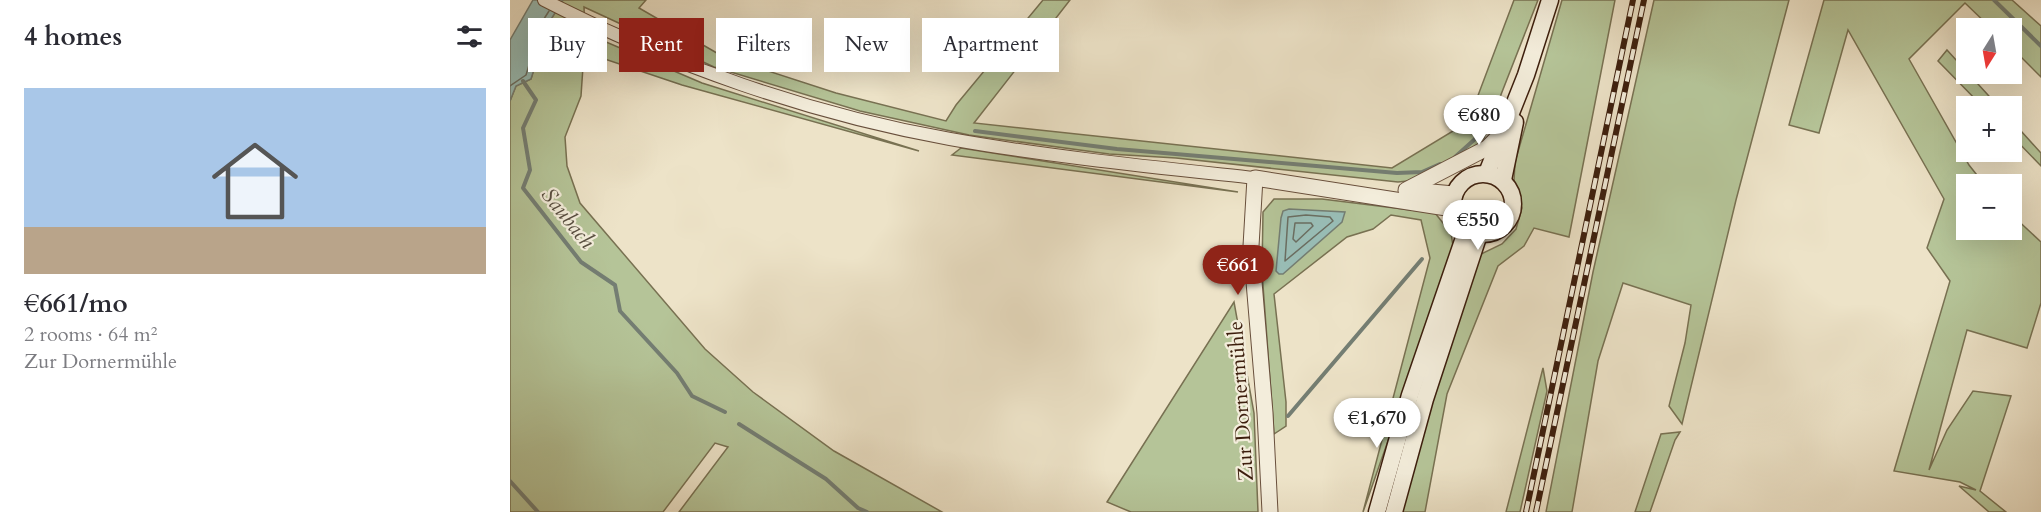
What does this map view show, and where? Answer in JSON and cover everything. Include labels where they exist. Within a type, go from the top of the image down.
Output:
[{"type":"main road","points":[[1486,173],[1526,75],[1548,5]]},
{"type":"main road","points":[[1503,180],[1526,75]]},
{"type":"main road","points":[[1486,173],[1503,180],[1514,198],[1513,213],[1500,230],[1473,232],[1458,220],[1454,201],[1467,178],[1486,173]]},
{"type":"main road","points":[[1377,512],[1410,395],[1473,232]]},
{"type":"main road","points":[[1394,512],[1473,232]]},
{"type":"street","points":[[544,0],[576,16],[719,76],[845,115],[948,138],[1361,193],[1454,201]]},
{"type":"street","points":[[1407,190],[1476,154],[1503,132]]},
{"type":"street","name":"Zur Dornermühle","points":[[1255,178],[1251,246],[1265,413],[1270,512]]},
{"type":"street","points":[[1361,193],[1407,190],[1454,201]]},
{"type":"green space","points":[[563,0],[646,0],[639,8],[656,18],[619,18],[619,23],[584,7],[584,18],[552,18]]},
{"type":"green space","points":[[1043,0],[1070,0],[1056,18],[1028,18]]},
{"type":"green space","points":[[1514,0],[1538,0],[1484,138],[1465,156],[1417,180],[1398,182],[1176,158],[1109,154],[969,135],[860,111],[731,72],[771,72],[836,93],[946,121],[983,72],[1014,72],[974,123],[1392,168],[1468,122]]},
{"type":"green space","points":[[1562,0],[1615,0],[1569,237],[1534,228],[1524,246],[1498,266],[1447,394],[1425,512],[1399,512],[1477,256],[1502,244],[1516,229],[1522,208],[1514,181],[1515,162]]},
{"type":"green space","points":[[1654,0],[1789,0],[1736,200],[1682,424],[1669,406],[1685,343],[1691,305],[1623,283],[1598,361],[1572,512],[1546,512],[1593,272]]},
{"type":"green space","points":[[1824,0],[2012,0],[2041,26],[2041,77],[2022,58],[2022,18],[1981,18],[1965,3],[1909,59],[1956,142],[1956,162],[1967,162],[1976,174],[1956,174],[1956,240],[2022,240],[2022,224],[2041,242],[2041,303],[2027,348],[1967,330],[1929,470],[1947,430],[1973,391],[2011,396],[1980,491],[2006,512],[1989,512],[1959,486],[1976,490],[1960,482],[1894,471],[1950,281],[1927,248],[1944,199],[1848,30],[1819,133],[1789,125]]},
{"type":"green space","points":[[607,42],[619,48],[619,64],[607,60]]},
{"type":"green space","points":[[704,46],[716,53],[716,68],[704,62]]},
{"type":"green space","points":[[1947,50],[1956,60],[1956,79],[1938,61]]},
{"type":"green space","points":[[533,72],[583,72],[581,96],[565,137],[567,166],[580,203],[705,349],[753,392],[834,451],[942,512],[679,512],[728,447],[715,443],[663,512],[510,512],[510,101],[516,86],[531,79]]},
{"type":"green space","points":[[643,72],[676,72],[702,83],[919,151],[682,85]]},
{"type":"green space","points":[[1960,84],[1978,84],[1989,96],[1972,96]]},
{"type":"green space","points":[[2022,132],[2041,153],[2041,166],[2022,146]]},
{"type":"green space","points":[[961,148],[1238,192],[952,155]]},
{"type":"green space","points":[[1274,199],[1322,199],[1435,213],[1451,233],[1454,253],[1363,512],[1430,258],[1421,220],[1391,215],[1373,229],[1347,237],[1274,294],[1286,402],[1286,426],[1274,434],[1262,272],[1263,212]]},
{"type":"green space","points":[[1234,302],[1254,413],[1258,512],[1131,512],[1107,502]]},
{"type":"green space","points":[[1543,368],[1547,391],[1520,512],[1506,512]]},
{"type":"green space","points":[[1680,432],[1675,440],[1650,512],[1635,512],[1661,434]]},
{"type":"water","points":[[533,0],[563,0],[552,18],[528,18],[528,72],[533,72],[531,79],[516,86],[510,101],[510,40]]},
{"type":"water","points":[[1289,209],[1345,212],[1342,222],[1283,274],[1279,274],[1276,271],[1281,218],[1283,211]]},
{"type":"waterway","points":[[1994,0],[2041,46]]},
{"type":"waterway","name":"Saubach","points":[[523,81],[536,100],[523,128],[530,170],[523,188],[581,262],[615,285],[620,311],[677,373],[692,396],[725,412]]},
{"type":"waterway","points":[[1455,157],[1475,139],[1493,105]]},
{"type":"waterway","points":[[975,131],[1117,149],[1397,173],[1422,172],[1440,164]]},
{"type":"waterway","points":[[1288,416],[1422,259]]},
{"type":"waterway","name":"Saubach","points":[[739,424],[826,479],[858,508],[867,512]]},
{"type":"waterway","points":[[510,481],[538,512]]},
{"type":"railway","points":[[1526,512],[1633,0]]},
{"type":"railway","points":[[1536,512],[1644,0]]}]
